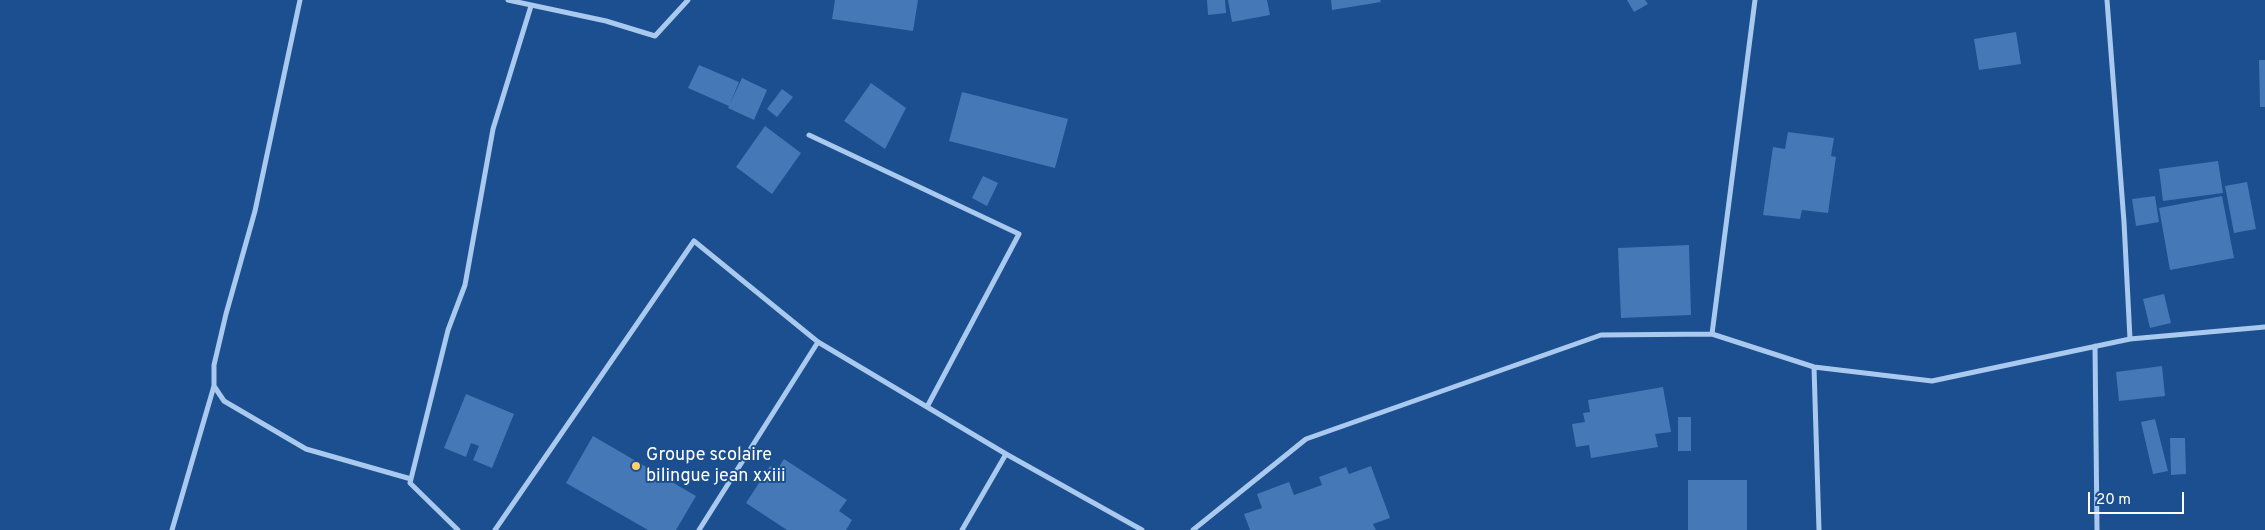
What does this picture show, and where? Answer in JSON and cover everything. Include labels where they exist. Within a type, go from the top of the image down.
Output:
[{"type":"street","points":[[172,530],[214,386],[214,365],[226,314],[255,211],[300,0]]},
{"type":"street","points":[[508,0],[606,21],[655,36],[688,0]]},
{"type":"street","points":[[1712,334],[1755,0]]},
{"type":"street","points":[[2107,0],[2124,222],[2130,339]]},
{"type":"street","points":[[458,530],[410,483],[448,330],[465,284],[493,129],[532,6]]},
{"type":"street","points":[[809,135],[1019,234],[928,407]]},
{"type":"street","points":[[495,530],[694,242],[818,342],[1006,454],[1142,530]]},
{"type":"street","points":[[1193,530],[1306,439],[1601,335],[1712,334],[1814,367],[1932,381],[2130,339],[2265,327]]},
{"type":"street","points":[[700,530],[818,342]]},
{"type":"street","points":[[2095,346],[2097,530]]},
{"type":"street","points":[[1814,367],[1819,530]]},
{"type":"street","points":[[214,386],[224,401],[306,449],[411,479]]},
{"type":"street","points":[[962,530],[1006,454]]},
{"type":"building","points":[[835,0],[918,0],[913,31],[832,19]]},
{"type":"building","points":[[1207,0],[1225,0],[1226,13],[1208,15]]},
{"type":"building","points":[[1228,0],[1267,0],[1270,15],[1232,22]]},
{"type":"building","points":[[1331,0],[1380,0],[1381,2],[1332,10]]},
{"type":"building","points":[[1627,0],[1645,0],[1648,4],[1634,12]]},
{"type":"building","points":[[2016,32],[2021,64],[1979,70],[1974,39]]},
{"type":"building","points":[[2259,60],[2265,60],[2265,107],[2260,107]]},
{"type":"building","points":[[699,65],[739,82],[729,106],[688,88]]},
{"type":"building","points":[[742,78],[767,90],[754,120],[728,108]]},
{"type":"building","points":[[871,83],[906,108],[885,149],[844,121]]},
{"type":"building","points":[[782,89],[793,97],[777,117],[767,109]]},
{"type":"building","points":[[962,92],[1068,119],[1055,168],[949,141]]},
{"type":"building","points":[[765,126],[801,153],[772,194],[736,167]]},
{"type":"building","points":[[1788,132],[1834,138],[1831,156],[1836,157],[1828,213],[1802,210],[1800,219],[1763,215],[1773,147],[1785,149]]},
{"type":"building","points":[[2218,161],[2223,193],[2163,201],[2159,169]]},
{"type":"building","points":[[983,176],[998,183],[987,206],[972,198]]},
{"type":"building","points":[[2247,182],[2256,229],[2234,233],[2225,186]]},
{"type":"building","points":[[2155,196],[2159,222],[2136,226],[2132,199]]},
{"type":"building","points":[[2222,196],[2234,258],[2170,270],[2159,208]]},
{"type":"building","points":[[1689,245],[1691,315],[1621,318],[1618,248]]},
{"type":"building","points":[[2164,294],[2171,323],[2150,328],[2143,299]]},
{"type":"building","points":[[2162,366],[2165,396],[2119,401],[2116,372]]},
{"type":"building","points":[[1663,387],[1671,432],[1655,434],[1658,447],[1591,458],[1589,445],[1576,447],[1572,424],[1585,422],[1583,413],[1590,412],[1588,400]]},
{"type":"building","points":[[466,394],[514,414],[492,468],[473,460],[479,446],[471,443],[466,457],[444,448]]},
{"type":"building","points":[[1678,417],[1691,417],[1691,451],[1678,451]]},
{"type":"building","points":[[2155,419],[2168,471],[2153,474],[2141,422]]},
{"type":"building","points":[[593,436],[696,496],[676,530],[648,530],[566,483]]},
{"type":"building","points":[[2170,438],[2185,438],[2186,474],[2171,475]]},
{"type":"building","points":[[784,459],[847,500],[839,511],[852,520],[846,530],[787,530],[746,503],[770,466],[777,470]]},
{"type":"building","points":[[1371,466],[1390,518],[1373,524],[1376,530],[1250,530],[1244,514],[1262,508],[1257,494],[1289,482],[1294,495],[1322,485],[1319,477],[1346,467],[1349,474]]},
{"type":"building","points":[[1688,480],[1747,480],[1747,530],[1688,530]]},
{"type":"place","name":"Groupe scolaire bilingue jean xxiii","points":[[636,466]]}]
